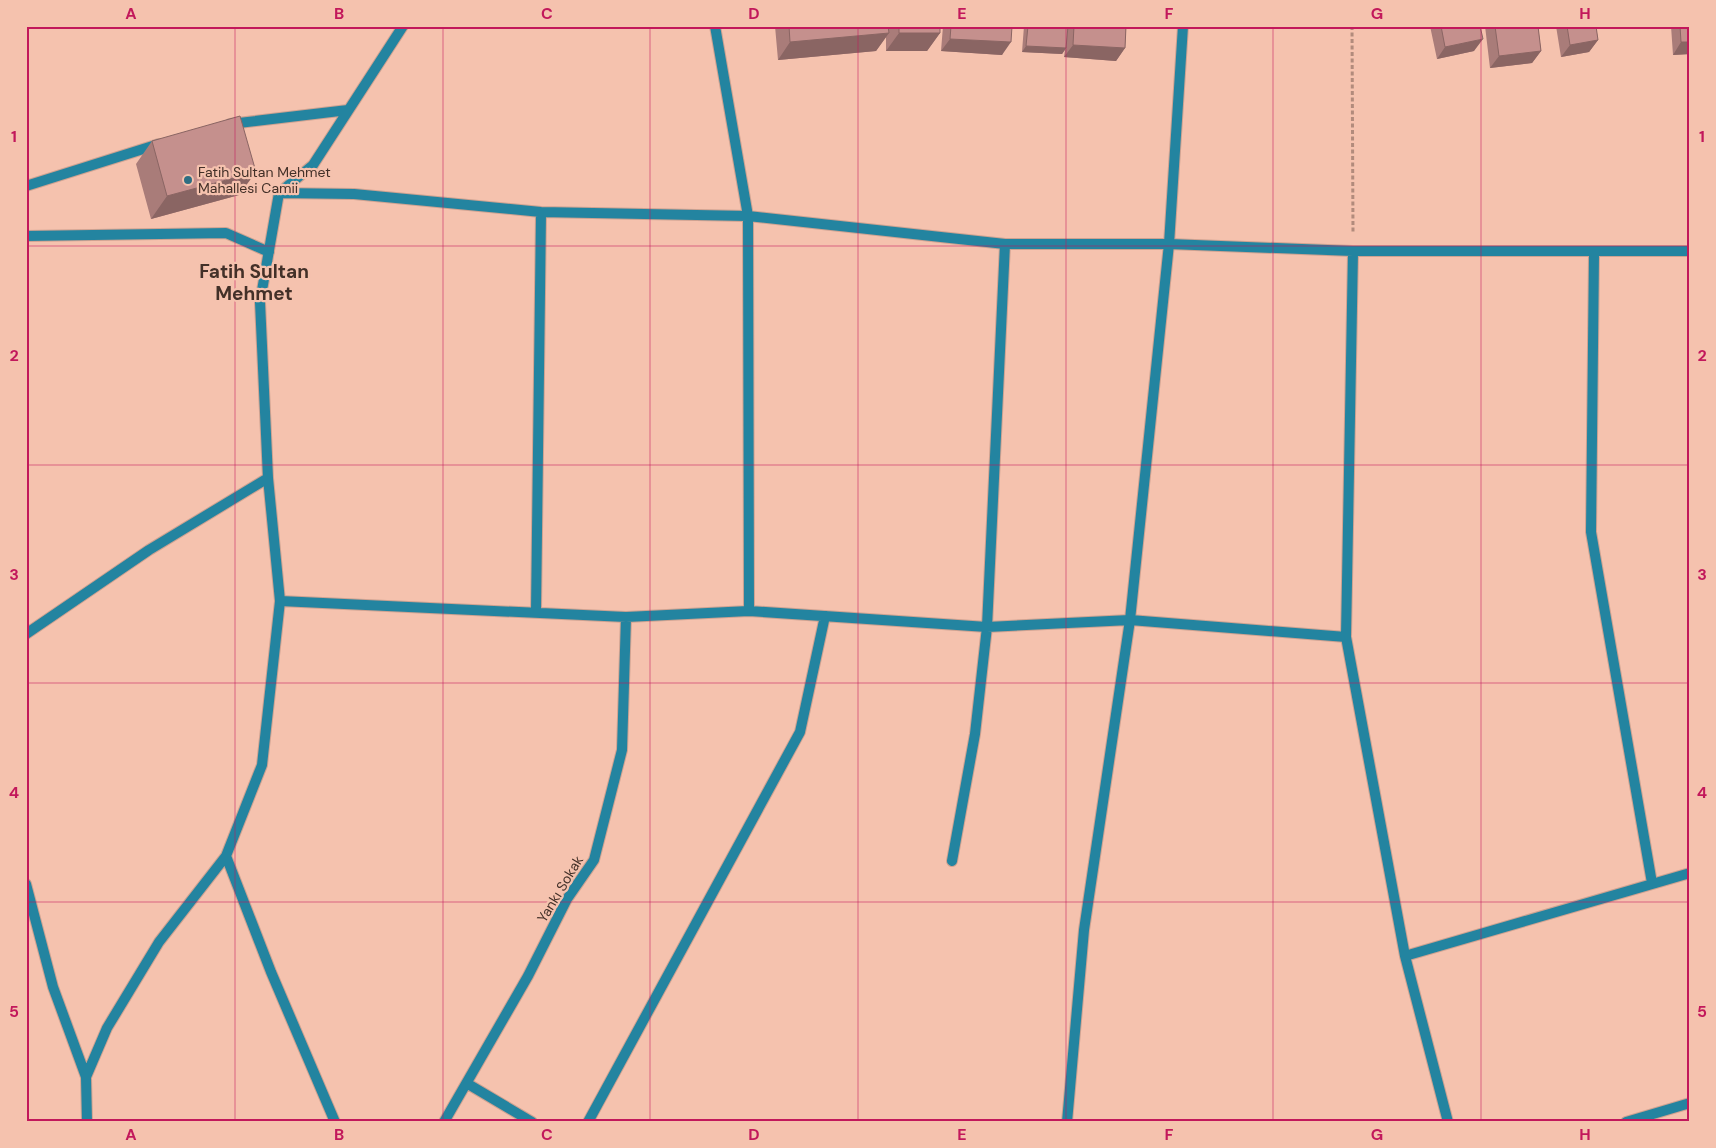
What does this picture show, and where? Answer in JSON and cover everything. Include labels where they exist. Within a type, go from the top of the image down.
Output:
[{"type":"street","points":[[86,1077],[107,1028],[159,942],[226,856],[262,765],[280,601],[268,478],[260,302],[279,193],[313,164],[403,26]]},
{"type":"street","points":[[715,26],[748,216],[749,611]]},
{"type":"street","points":[[1067,1122],[1084,930],[1130,620],[1169,244],[1183,26]]},
{"type":"street","points":[[220,126],[348,110]]},
{"type":"street","points":[[26,186],[172,139]]},
{"type":"street","points":[[279,193],[354,194],[541,212],[748,216],[1005,244],[1169,244],[1352,251],[1690,252]]},
{"type":"street","points":[[536,612],[541,212]]},
{"type":"street","points":[[26,236],[226,233],[268,252]]},
{"type":"street","points":[[952,861],[975,734],[987,627],[1005,244]]},
{"type":"street","points":[[1352,251],[1346,637],[1405,956],[1448,1122]]},
{"type":"street","points":[[1594,253],[1591,532],[1652,883]]},
{"type":"street","points":[[26,634],[148,550],[268,478]]},
{"type":"street","points":[[280,601],[626,617],[749,611],[987,627],[1130,620],[1346,637]]},
{"type":"street","points":[[588,1122],[800,732],[825,616]]},
{"type":"street","name":"Yankı Sokak","points":[[444,1122],[468,1084],[528,976],[567,899],[594,860],[622,750],[626,617]]},
{"type":"street","points":[[226,856],[271,972],[335,1122]]},
{"type":"street","points":[[1405,956],[1690,873]]},
{"type":"street","points":[[26,884],[29,909],[53,987],[86,1077],[87,1122]]},
{"type":"street","points":[[468,1084],[532,1122]]},
{"type":"street","points":[[1626,1122],[1690,1103]]},
{"type":"path","points":[[1352,26],[1352,251]]},
{"type":"building","points":[[789,26],[888,26],[889,33],[790,42]]},
{"type":"building","points":[[899,26],[940,26],[940,33],[899,33]]},
{"type":"building","points":[[951,26],[1012,26],[1011,42],[950,39]]},
{"type":"building","points":[[1028,26],[1068,26],[1066,48],[1026,46]]},
{"type":"building","points":[[1074,26],[1126,26],[1125,48],[1073,45]]},
{"type":"building","points":[[1441,26],[1480,26],[1483,39],[1445,47]]},
{"type":"building","points":[[1495,26],[1538,26],[1541,51],[1499,56]]},
{"type":"building","points":[[1567,26],[1596,26],[1598,40],[1570,45]]},
{"type":"building","points":[[1680,26],[1690,26],[1690,42],[1681,42]]},
{"type":"building","points":[[240,116],[256,172],[167,196],[152,141]]},
{"type":"place","name":"Fatih Sultan Mehmet Mahallesi Camii","points":[[188,180]]},
{"type":"district","name":"Fatih Sultan Mehmet","points":[[254,282]]}]
